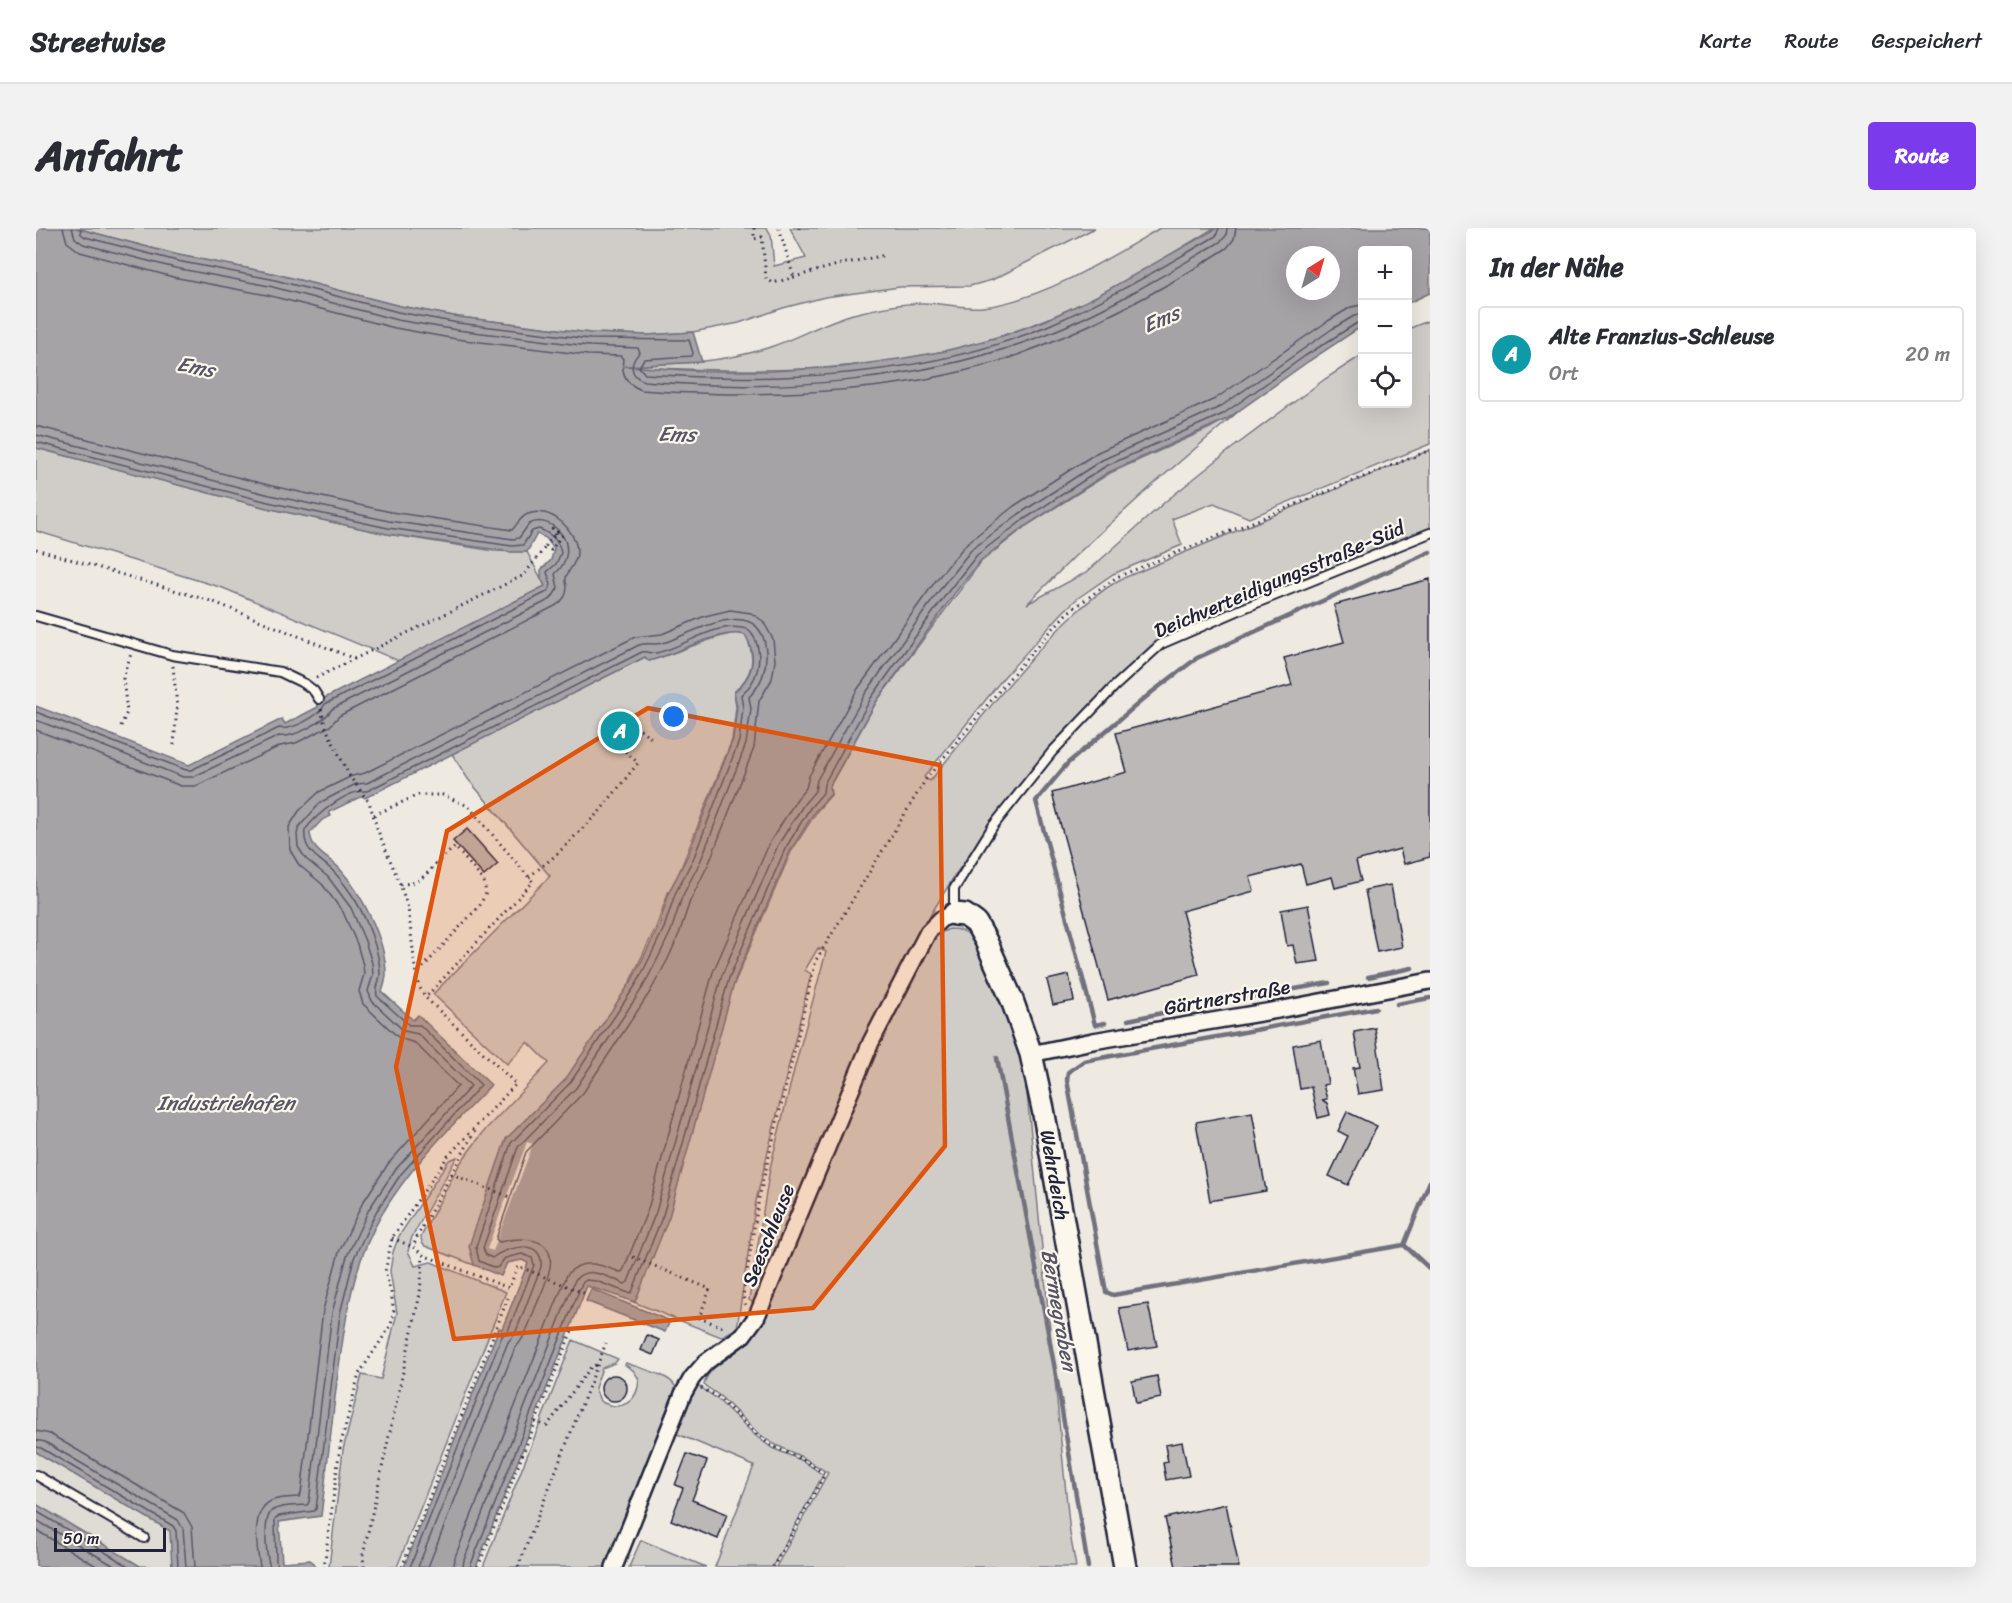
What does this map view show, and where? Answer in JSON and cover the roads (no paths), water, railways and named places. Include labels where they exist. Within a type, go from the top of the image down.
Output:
[{"type":"street","name":"Wehrdeich","points":[[954,914],[965,915],[976,923],[986,941],[1012,1000],[1031,1054],[1043,1109],[1125,1567]]},
{"type":"street","name":"Seeschleuse","points":[[614,1567],[683,1394],[692,1378],[706,1362],[746,1331],[757,1316],[871,1042],[928,932],[941,919],[954,914]]},
{"type":"street","name":"Gärtnerstraße","points":[[1031,1054],[1430,981]]},
{"type":"lane","name":"Deichverteidigungsstraße-Süd","points":[[954,914],[954,889],[993,826],[1052,752],[1122,680],[1161,644],[1430,533]]},
{"type":"lane","points":[[36,616],[172,655],[280,672],[305,684],[314,691],[319,699]]},
{"type":"lane","points":[[36,1475],[144,1538]]},
{"type":"water","points":[[36,228],[76,228],[178,255],[272,273],[400,306],[459,317],[590,333],[648,335],[693,332],[702,362],[625,366],[702,371],[771,371],[842,367],[905,358],[945,351],[1002,336],[1044,321],[1095,297],[1217,228],[1430,228],[1430,293],[1412,301],[1412,246],[1358,246],[1358,329],[1227,419],[1109,472],[1027,525],[981,560],[876,702],[829,787],[831,794],[815,811],[790,851],[735,980],[669,1217],[635,1302],[587,1286],[476,1567],[404,1567],[499,1328],[502,1329],[528,1263],[522,1260],[507,1263],[501,1276],[474,1265],[469,1246],[506,1139],[565,1080],[632,980],[659,926],[669,892],[688,855],[733,739],[737,707],[734,692],[750,673],[752,651],[745,635],[735,634],[711,638],[649,661],[645,657],[365,798],[362,796],[329,812],[331,816],[322,820],[310,833],[314,845],[347,878],[371,917],[385,961],[386,976],[382,992],[413,1020],[418,1015],[491,1085],[433,1146],[393,1196],[371,1234],[362,1255],[346,1321],[321,1516],[279,1522],[282,1562],[310,1560],[315,1567],[172,1567],[170,1531],[36,1452],[36,706],[189,765],[282,719],[285,724],[318,707],[317,702],[545,586],[541,578],[541,570],[551,560],[554,549],[546,538],[537,534],[527,552],[512,552],[387,534],[267,508],[36,448]]},
{"type":"water","points":[[591,1289],[670,1321],[665,1332],[586,1301]]},
{"type":"water","points":[[36,1504],[140,1566],[159,1567],[36,1567]]},
{"type":"waterway","points":[[1105,1023],[1095,1025],[1036,801],[1068,763],[1152,692],[1197,658],[1430,552]]},
{"type":"waterway","points":[[1368,977],[1412,968]]},
{"type":"waterway","points":[[1237,999],[1329,983]]},
{"type":"waterway","points":[[1397,1004],[1430,998]]},
{"type":"waterway","points":[[1376,1008],[1084,1061],[1068,1072],[1067,1080],[1106,1292],[1113,1295],[1404,1245],[1430,1269]]},
{"type":"waterway","points":[[1128,1020],[1167,1012]]},
{"type":"waterway","name":"Bermegraben","points":[[997,1058],[1056,1375],[1088,1567]]},
{"type":"waterway","points":[[1404,1245],[1430,1181]]},
{"type":"place","name":"Alte Franzius-Schleuse","points":[[620,731]]},
{"type":"water label","name":"Ems","points":[[1161,319]]},
{"type":"water label","name":"Ems","points":[[196,367]]},
{"type":"water label","name":"Ems","points":[[677,434]]},
{"type":"water label","name":"Industriehafen","points":[[226,1103]]}]
